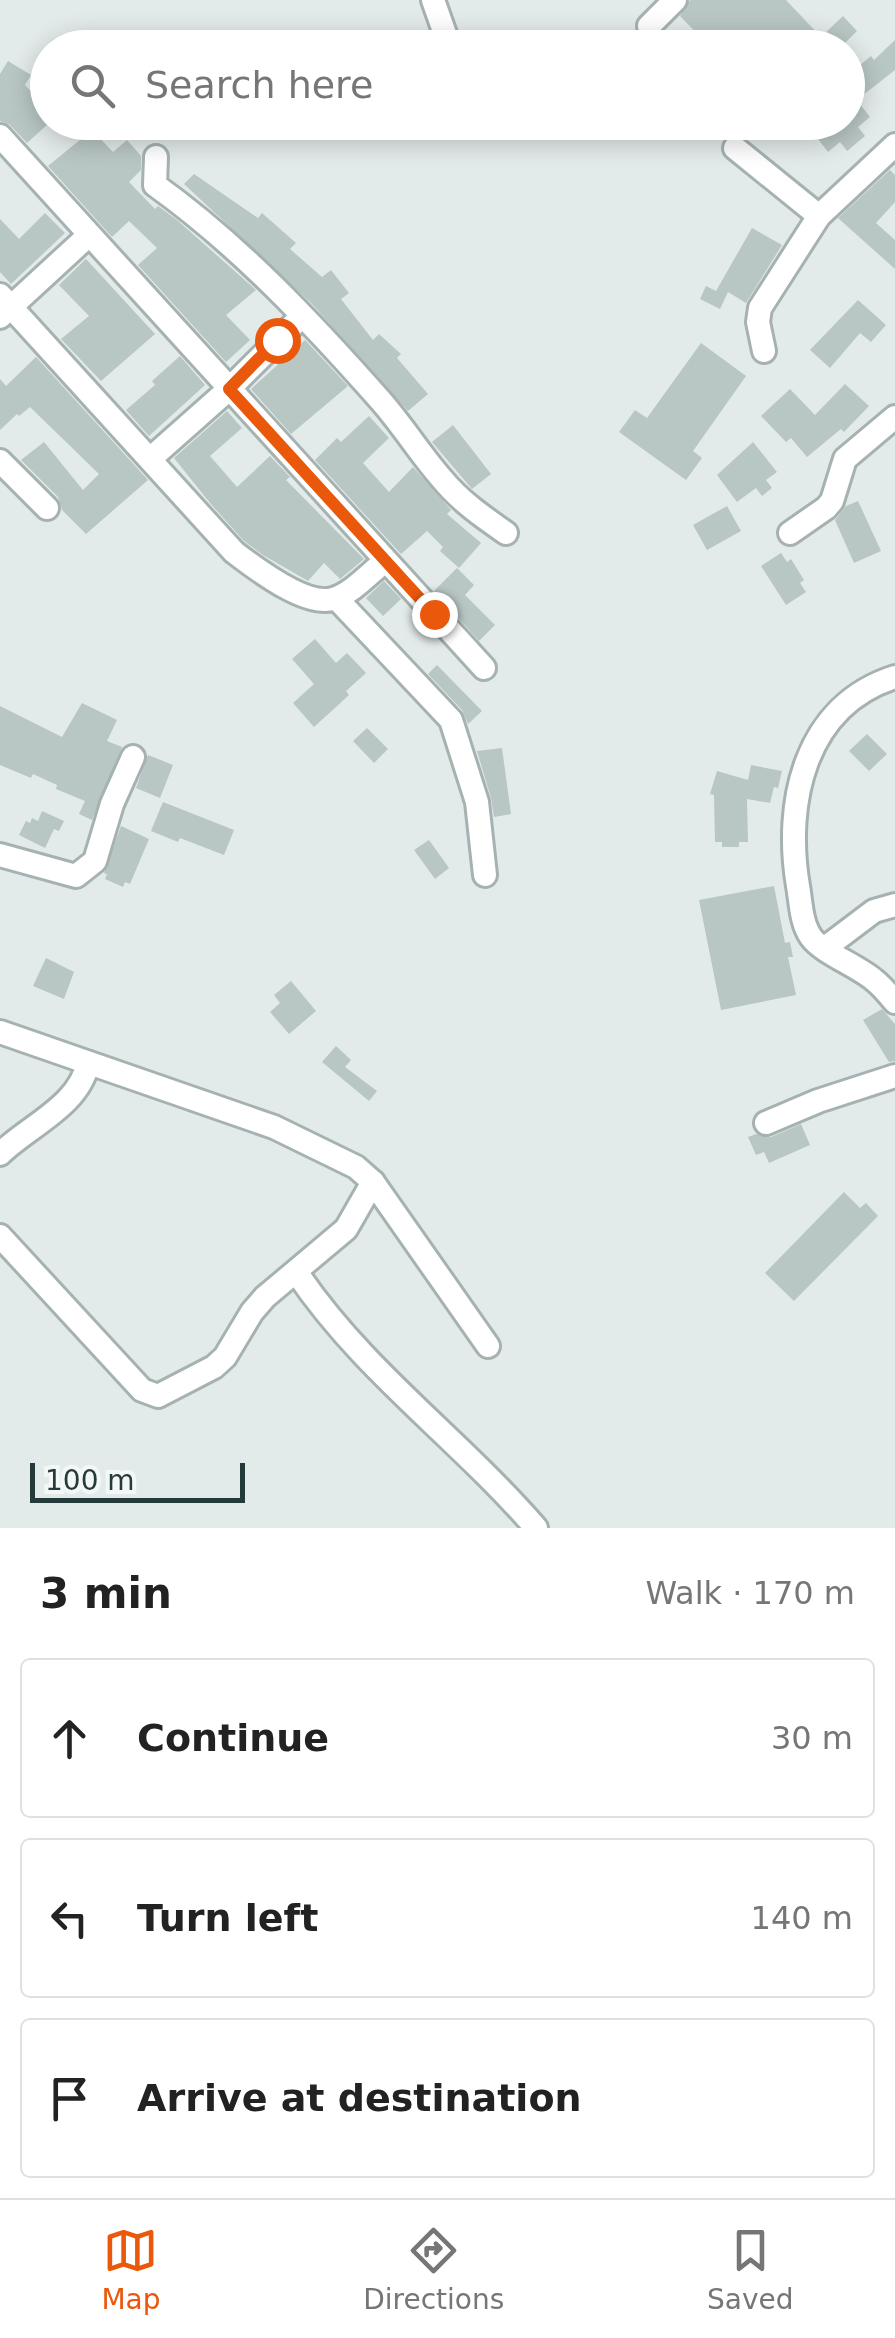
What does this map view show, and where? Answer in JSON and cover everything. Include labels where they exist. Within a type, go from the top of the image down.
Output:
[{"type":"street","points":[[433,0],[444,30]]},
{"type":"street","points":[[648,26],[674,0]]},
{"type":"street","points":[[0,136],[484,668]]},
{"type":"street","points":[[764,351],[758,322],[760,308],[818,216],[895,145]]},
{"type":"street","points":[[734,148],[818,216]]},
{"type":"street","points":[[156,157],[155,184],[206,223],[302,316],[385,406],[444,482],[506,533]]},
{"type":"street","points":[[90,234],[4,307],[150,458],[234,552],[271,580],[320,602],[337,598],[385,561]]},
{"type":"street","points":[[150,458],[229,389],[302,316]]},
{"type":"street","points":[[790,533],[826,508],[832,501],[845,459],[895,417]]},
{"type":"street","points":[[0,460],[47,508]]},
{"type":"street","points":[[337,598],[451,720],[477,802],[485,874]]},
{"type":"street","points":[[895,678],[860,694],[836,716],[808,756],[798,782],[794,826],[796,872],[804,922],[812,941],[874,980],[895,1002]]},
{"type":"street","points":[[0,854],[63,874],[76,876],[83,872],[95,862],[112,804],[133,757]]},
{"type":"street","points":[[825,948],[874,912],[895,905]]},
{"type":"street","points":[[0,1032],[274,1127],[356,1167],[374,1182],[488,1346]]},
{"type":"street","points":[[0,1154],[71,1097],[82,1084],[88,1064]]},
{"type":"street","points":[[766,1123],[895,1076]]},
{"type":"street","points":[[0,1236],[142,1390],[158,1396],[214,1367],[233,1348],[252,1312],[346,1229],[374,1182]]},
{"type":"street","points":[[297,1273],[326,1315],[374,1368],[503,1490],[536,1528]]},
{"type":"building","points":[[690,0],[786,0],[814,30],[694,30],[680,16]]},
{"type":"building","points":[[843,16],[856,30],[828,30]]},
{"type":"building","points":[[895,40],[895,70],[865,94],[865,61],[871,56],[874,60]]},
{"type":"building","points":[[8,61],[30,74],[25,85],[30,90],[30,140],[27,143],[10,125],[0,121],[0,74]]},
{"type":"building","points":[[80,140],[102,140],[113,152],[127,140],[141,156],[141,170],[129,182],[155,209],[158,206],[177,220],[256,290],[226,315],[250,340],[226,362],[138,265],[157,248],[129,221],[112,237],[48,166]]},
{"type":"building","points":[[819,140],[860,140],[847,151],[840,142],[828,152]]},
{"type":"building","points":[[890,170],[895,175],[895,202],[876,223],[895,240],[895,269],[838,218]]},
{"type":"building","points":[[194,174],[258,218],[262,213],[296,243],[290,249],[322,277],[331,270],[349,293],[341,299],[373,340],[379,334],[401,354],[397,358],[428,394],[408,411],[312,304],[184,184]]},
{"type":"building","points":[[45,213],[65,233],[11,284],[0,272],[0,219],[19,239]]},
{"type":"building","points":[[752,228],[782,245],[746,303],[728,292],[720,309],[700,299],[706,286],[716,291]]},
{"type":"building","points":[[86,259],[155,334],[101,381],[61,339],[89,316],[59,285]]},
{"type":"building","points":[[858,300],[886,325],[871,342],[860,333],[830,368],[810,350]]},
{"type":"building","points":[[305,340],[348,386],[291,434],[251,389]]},
{"type":"building","points":[[701,343],[746,376],[693,451],[702,458],[686,480],[619,432],[635,410],[647,418]]},
{"type":"building","points":[[180,356],[205,385],[149,436],[126,410]]},
{"type":"building","points":[[36,357],[148,480],[86,534],[62,510],[58,497],[21,460],[44,442],[83,490],[99,474],[30,407],[0,430],[0,379],[6,386]]},
{"type":"building","points":[[845,384],[869,406],[844,432],[841,429],[807,457],[791,438],[786,442],[761,416],[790,389],[815,415]]},
{"type":"building","points":[[227,411],[242,428],[210,456],[237,487],[270,456],[290,477],[286,480],[364,559],[340,579],[324,563],[308,581],[263,555],[244,541],[174,458]]},
{"type":"building","points":[[369,416],[389,438],[363,463],[389,492],[413,467],[451,510],[447,514],[481,543],[459,568],[440,551],[443,547],[427,531],[401,554],[315,460],[337,438],[341,442]]},
{"type":"building","points":[[453,425],[491,474],[472,489],[432,442]]},
{"type":"building","points":[[753,442],[777,472],[766,480],[772,488],[762,496],[756,488],[737,502],[717,475]]},
{"type":"building","points":[[858,501],[881,551],[854,563],[835,520],[846,506]]},
{"type":"building","points":[[727,506],[741,531],[707,550],[693,525]]},
{"type":"building","points":[[781,553],[787,562],[791,559],[804,580],[800,583],[806,592],[786,605],[761,566]]},
{"type":"building","points":[[457,568],[474,585],[465,595],[495,625],[479,641],[434,591]]},
{"type":"building","points":[[384,581],[401,599],[383,616],[366,598]]},
{"type":"building","points":[[315,639],[336,663],[347,653],[366,673],[346,691],[349,695],[314,727],[293,703],[314,684],[292,659]]},
{"type":"building","points":[[437,665],[482,711],[468,724],[462,710],[428,674]]},
{"type":"building","points":[[82,703],[117,720],[107,741],[122,747],[92,820],[79,814],[85,801],[33,774],[31,778],[0,765],[0,706],[62,737]]},
{"type":"building","points":[[367,728],[388,749],[374,763],[353,741]]},
{"type":"building","points":[[867,734],[887,754],[869,771],[849,751]]},
{"type":"building","points":[[502,748],[511,814],[494,817],[477,751]]},
{"type":"building","points":[[148,755],[173,765],[160,798],[136,788]]},
{"type":"building","points":[[751,765],[782,771],[778,788],[774,787],[770,803],[747,799],[748,842],[739,842],[739,847],[722,847],[722,842],[715,842],[714,795],[710,794],[717,771],[748,780]]},
{"type":"building","points":[[163,802],[234,830],[224,855],[151,831]]},
{"type":"building","points":[[42,811],[64,821],[59,831],[54,829],[45,848],[19,835],[26,821],[38,821]]},
{"type":"building","points":[[121,826],[149,839],[130,884],[125,882],[123,887],[105,879],[104,873]]},
{"type":"building","points":[[429,840],[449,868],[435,879],[414,850]]},
{"type":"building","points":[[774,886],[785,943],[790,942],[793,957],[788,957],[796,995],[721,1010],[699,900]]},
{"type":"building","points":[[46,958],[74,972],[64,999],[33,986]]},
{"type":"building","points":[[291,981],[316,1011],[289,1034],[270,1012],[280,1003],[274,995]]},
{"type":"building","points":[[882,1009],[895,1024],[895,1061],[889,1062],[863,1020]]},
{"type":"building","points":[[336,1046],[351,1060],[345,1067],[377,1091],[369,1101],[322,1062]]},
{"type":"building","points":[[801,1124],[810,1145],[769,1163],[764,1152],[756,1155],[748,1137],[771,1137]]},
{"type":"building","points":[[844,1192],[860,1208],[866,1203],[878,1216],[794,1301],[765,1273]]},
{"type":"route","points":[[277,340],[229,389],[434,614]]}]
